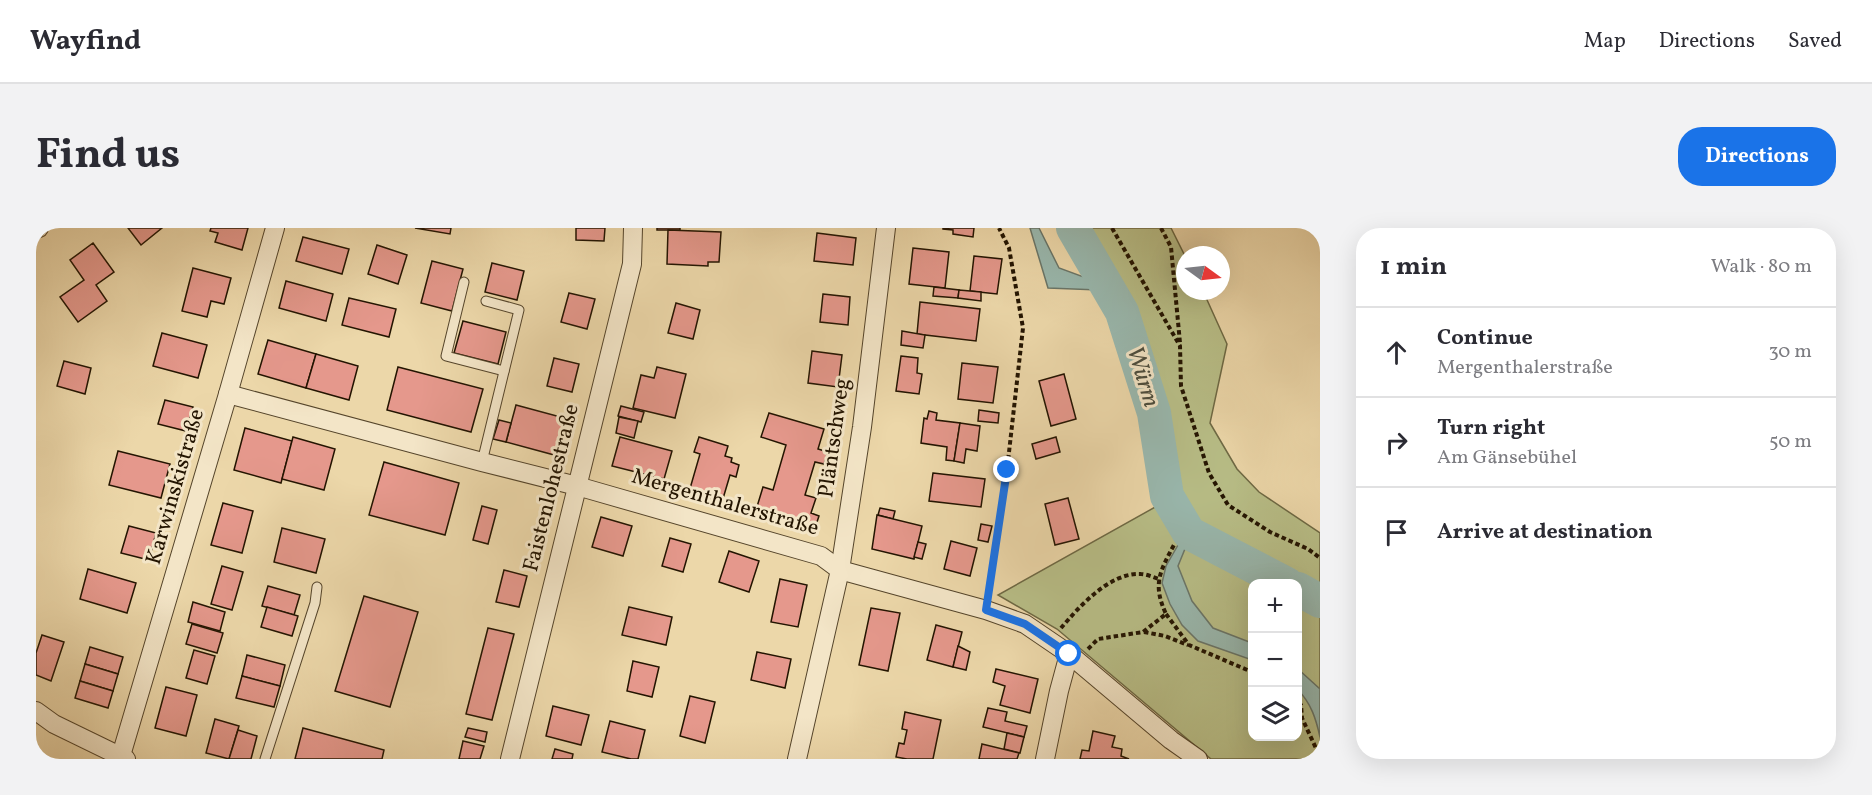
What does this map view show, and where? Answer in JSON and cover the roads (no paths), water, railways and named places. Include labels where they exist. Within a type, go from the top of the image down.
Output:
[{"type":"street","name":"Karwinskistraße","points":[[122,758],[275,228]]},
{"type":"street","name":"Faistenlohestraße","points":[[510,759],[632,264],[633,228]]},
{"type":"street","name":"Pläntschweg","points":[[798,759],[840,570],[862,428],[886,228]]},
{"type":"street","name":"Mergenthalerstraße","points":[[228,394],[577,486],[821,556],[840,570],[986,610],[1025,624],[1073,656],[1172,740],[1198,759]]},
{"type":"street","points":[[1045,759],[1059,691],[1073,656]]},
{"type":"street","points":[[36,711],[54,724],[122,758]]},
{"type":"lane","points":[[464,282],[446,356],[504,371]]},
{"type":"lane","points":[[482,462],[519,310],[486,301]]},
{"type":"lane","points":[[265,759],[315,603],[317,587]]},
{"type":"water","points":[[1030,228],[1039,228],[1059,268],[1092,280],[1098,290],[1048,288]]},
{"type":"water","points":[[1181,534],[1189,539],[1178,566],[1192,601],[1213,628],[1248,641],[1248,659],[1198,641],[1182,625],[1170,604],[1162,583],[1166,566],[1178,545]]},
{"type":"water","points":[[1302,673],[1320,689],[1320,737],[1317,724],[1302,695]]},
{"type":"waterway","name":"Würm","points":[[1073,228],[1122,312],[1154,413],[1167,496],[1189,533],[1277,579]]},
{"type":"waterway","name":"Würm","points":[[1302,591],[1320,601]]}]
